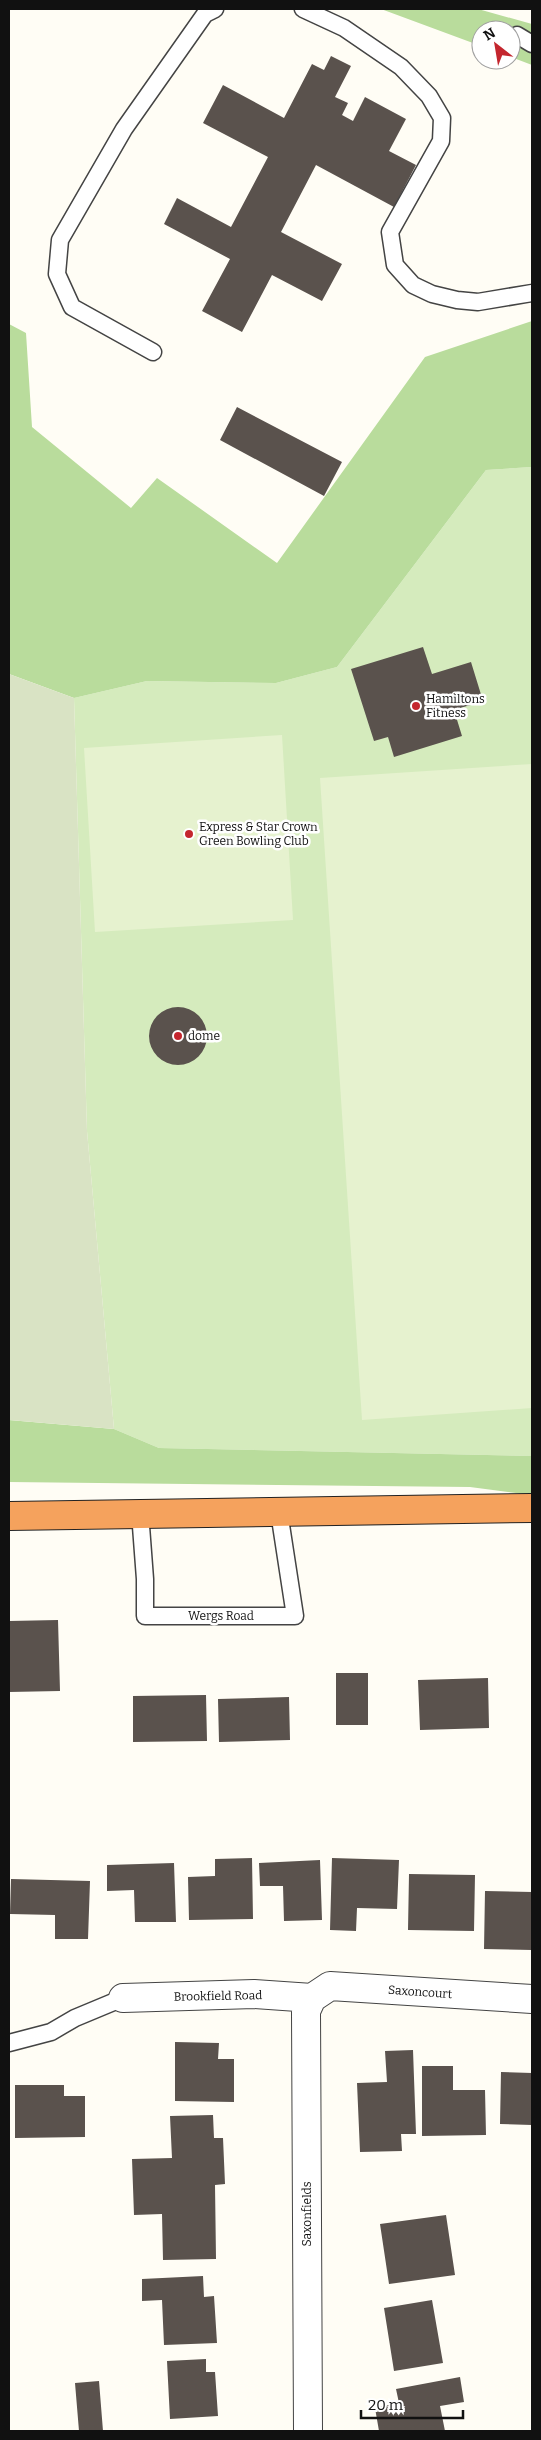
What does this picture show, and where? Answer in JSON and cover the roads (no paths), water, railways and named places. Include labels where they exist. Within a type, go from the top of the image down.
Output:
[{"type":"highway","points":[[9,1516],[532,1508]]},
{"type":"street","name":"Saxoncourt","points":[[312,1998],[330,1986],[532,1999]]},
{"type":"street","name":"Brookfield Road","points":[[123,1998],[254,1994],[312,1998]]},
{"type":"street","name":"Saxonfields","points":[[308,2431],[306,2011],[312,1998]]},
{"type":"lane","points":[[153,352],[72,307],[57,274],[60,240],[124,129],[205,14],[215,9]]},
{"type":"lane","points":[[303,9],[344,28],[401,68],[429,96],[442,118],[441,141],[390,232],[395,265],[413,285],[432,294],[457,300],[478,302],[532,292]]},
{"type":"lane","points":[[521,37],[532,44]]},
{"type":"lane","name":"Wergs Road","points":[[140,1513],[145,1579],[145,1616],[295,1616],[279,1512]]},
{"type":"lane","points":[[9,2043],[51,2032],[75,2018],[123,1998]]},
{"type":"place","name":"Hamiltons Fitness","points":[[416,706]]},
{"type":"place","name":"Express & Star Crown Green Bowling Club","points":[[189,834]]},
{"type":"place","name":"dome","points":[[178,1036]]}]
